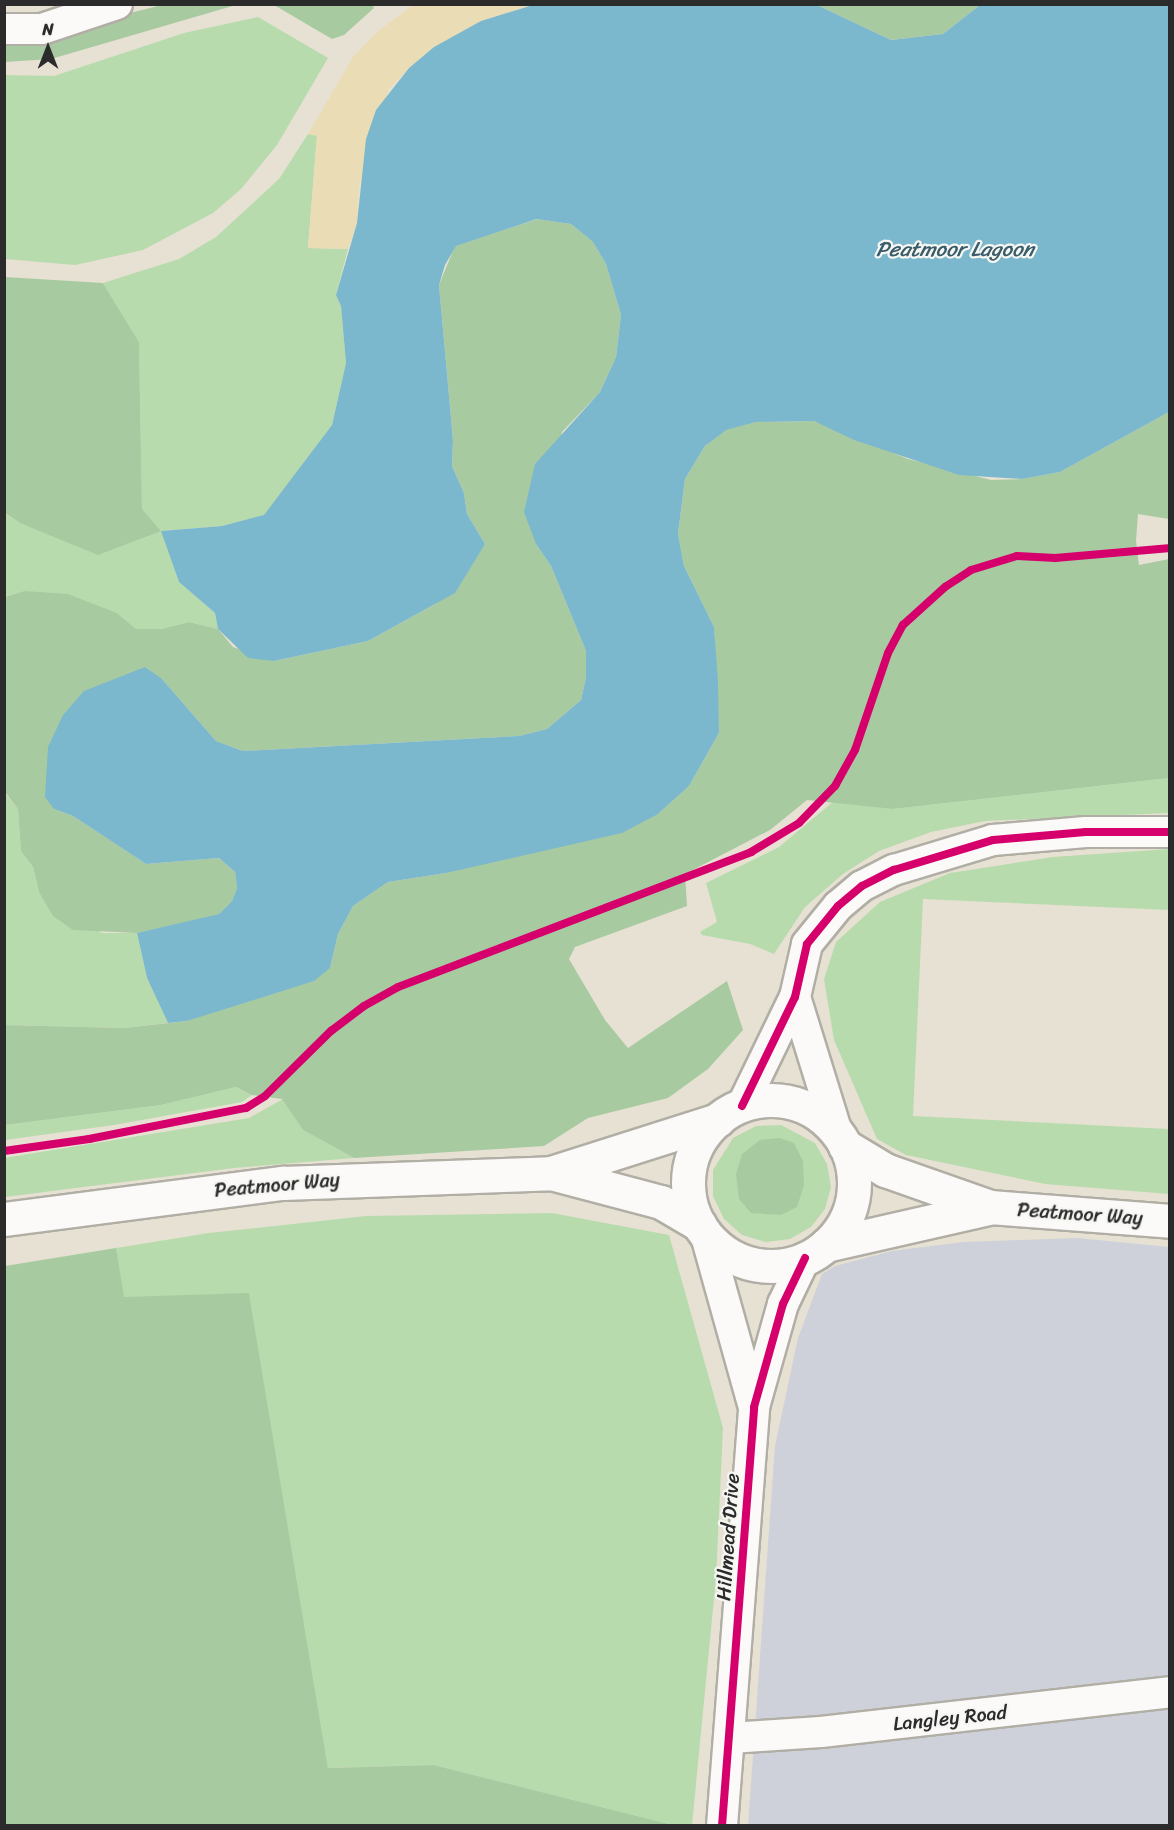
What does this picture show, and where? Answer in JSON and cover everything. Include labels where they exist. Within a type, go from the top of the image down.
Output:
[{"type":"main road","points":[[767,1101],[803,1106],[841,1140],[853,1172],[852,1204],[838,1233],[815,1252],[781,1266],[747,1262],[717,1246],[702,1229],[690,1201],[690,1165],[705,1132],[730,1113],[767,1101]]},
{"type":"main road","name":"Peatmoor Way","points":[[4,1219],[294,1182],[551,1173],[730,1113]]},
{"type":"main road","name":"Peatmoor Way","points":[[841,1140],[885,1170],[990,1207],[1170,1221]]},
{"type":"main road","name":"Peatmoor Way","points":[[551,1173],[661,1202],[702,1229]]},
{"type":"main road","name":"Peatmoor Way","points":[[815,1252],[990,1207]]},
{"type":"street","points":[[4,29],[42,29],[117,4]]},
{"type":"street","points":[[730,1113],[795,997],[801,960],[819,928],[862,886],[894,870],[993,840],[1086,832],[1170,832]]},
{"type":"street","points":[[795,997],[841,1140]]},
{"type":"street","name":"Hillmead Drive","points":[[702,1229],[754,1407]]},
{"type":"street","name":"Hillmead Drive","points":[[722,1826],[754,1407],[783,1304],[815,1252]]},
{"type":"street","name":"Langley Road","points":[[730,1738],[821,1732],[1170,1692]]},
{"type":"shaded area","points":[[1077,1238],[1169,1247],[1169,1825],[748,1826],[775,1446],[798,1338],[822,1274],[835,1266],[892,1251],[963,1242]]},
{"type":"green space","points":[[372,4],[374,8],[344,35],[332,39],[274,5]]},
{"type":"green space","points":[[162,5],[236,5],[51,59],[5,62],[4,39],[14,42]]},
{"type":"green space","points":[[817,5],[980,5],[943,34],[891,40]]},
{"type":"green space","points":[[258,17],[328,58],[277,145],[241,189],[213,213],[143,250],[75,265],[5,259],[5,75],[54,76],[184,33]]},
{"type":"green space","points":[[308,134],[317,135],[308,248],[348,249],[336,295],[341,305],[346,363],[332,425],[265,515],[222,526],[162,531],[179,582],[215,613],[218,629],[189,622],[161,629],[136,629],[117,613],[24,591],[5,597],[4,513],[20,523],[161,531],[142,510],[139,342],[103,283],[179,259],[216,237],[279,179]]},
{"type":"green space","points":[[538,219],[571,224],[593,242],[606,264],[621,315],[616,357],[600,392],[562,432],[536,544],[551,566],[586,651],[586,677],[581,700],[547,729],[519,736],[243,751],[216,741],[162,679],[54,809],[73,816],[146,864],[219,858],[235,872],[237,888],[232,901],[219,914],[191,922],[137,933],[73,930],[53,916],[39,892],[33,867],[21,851],[18,809],[5,792],[5,597],[24,591],[68,594],[117,613],[136,629],[161,629],[189,622],[218,629],[233,647],[274,661],[368,641],[437,603],[485,544],[467,514],[464,493],[452,466],[453,440],[439,285],[455,246]]},
{"type":"green space","points":[[5,277],[103,283],[139,342],[142,509],[161,531],[98,555],[20,523],[5,513]]},
{"type":"green space","points":[[1169,412],[1169,519],[1138,514],[1136,541],[1139,565],[1169,559],[1169,778],[893,809],[807,800],[770,830],[685,874],[687,906],[575,947],[569,959],[605,1020],[628,1048],[727,981],[743,1030],[708,1069],[668,1098],[588,1118],[544,1146],[354,1158],[303,1130],[282,1099],[252,1095],[236,1087],[161,1105],[5,1125],[5,1025],[124,1028],[187,1021],[330,968],[338,934],[353,906],[388,882],[446,873],[658,814],[689,786],[719,733],[714,627],[684,566],[678,534],[685,479],[705,446],[726,429],[756,422],[814,421],[908,459],[991,480],[1022,479],[1060,472]]},
{"type":"green space","points":[[1169,778],[1169,813],[985,821],[931,832],[879,851],[843,874],[805,907],[774,954],[750,944],[702,935],[700,932],[717,922],[706,883],[779,847],[834,801],[893,809]]},
{"type":"green space","points":[[4,792],[18,809],[21,851],[33,867],[39,892],[102,933],[137,933],[147,978],[168,1023],[124,1028],[5,1025]]},
{"type":"green space","points":[[1169,849],[1169,910],[923,899],[913,1116],[1169,1129],[1169,1194],[1045,1184],[906,1155],[877,1139],[834,1040],[824,979],[836,942],[880,902],[950,873],[1053,857]]},
{"type":"green space","points":[[236,1087],[252,1095],[242,1102],[114,1125],[5,1140],[5,1125],[161,1105]]},
{"type":"green space","points":[[283,1099],[303,1130],[354,1158],[234,1168],[5,1197],[4,1158],[249,1118]]},
{"type":"green space","points":[[781,1125],[815,1143],[827,1164],[831,1187],[825,1209],[811,1227],[790,1239],[766,1242],[742,1235],[724,1219],[713,1196],[713,1170],[733,1138],[756,1126]]},
{"type":"green space","points":[[780,1138],[794,1143],[803,1161],[804,1185],[797,1207],[781,1215],[751,1213],[739,1199],[736,1174],[742,1154],[760,1140]]},
{"type":"green space","points":[[552,1213],[669,1235],[723,1428],[716,1578],[692,1825],[673,1825],[434,1765],[328,1768],[249,1294],[123,1298],[116,1248],[209,1233],[366,1216]]},
{"type":"green space","points":[[116,1248],[124,1297],[249,1293],[328,1768],[434,1765],[673,1825],[5,1825],[5,1266]]},
{"type":"sand","points":[[413,5],[533,5],[481,21],[434,47],[389,89],[359,187],[357,223],[348,249],[308,248],[317,136],[308,134],[353,57],[377,32]]},
{"type":"water","name":"Peatmoor Lagoon","points":[[533,5],[817,5],[891,40],[943,34],[980,5],[1169,5],[1169,412],[1060,472],[1022,479],[959,475],[854,440],[814,421],[756,422],[726,430],[705,446],[685,479],[678,534],[684,566],[714,627],[718,681],[719,733],[689,786],[658,814],[622,833],[446,873],[388,882],[353,906],[338,934],[330,968],[314,981],[187,1021],[168,1023],[147,978],[137,933],[219,914],[232,901],[237,888],[235,872],[219,858],[146,864],[73,816],[54,809],[45,797],[48,747],[63,715],[84,691],[145,667],[162,679],[216,741],[243,751],[519,736],[547,729],[581,700],[586,677],[586,651],[551,566],[536,544],[524,512],[535,464],[600,392],[616,357],[621,315],[606,264],[593,242],[571,224],[537,219],[456,246],[445,265],[439,285],[453,440],[452,466],[464,493],[467,514],[485,544],[455,593],[368,641],[274,661],[248,658],[218,629],[215,613],[179,582],[161,531],[222,526],[264,515],[332,425],[346,363],[341,306],[336,295],[357,223],[366,139],[376,110],[409,68],[434,47],[481,21]]},
{"type":"cycle path","points":[[4,1151],[89,1139],[246,1108],[265,1096],[331,1031],[364,1006],[398,987],[751,852],[799,823],[835,786],[855,750],[888,653],[903,625],[945,587],[971,570],[1017,556],[1056,558],[1170,548]]},
{"type":"cycle path","points":[[742,1106],[795,997],[807,944],[838,906],[862,886],[894,870],[993,840],[1086,832],[1170,832]]},
{"type":"cycle path","points":[[722,1826],[754,1407],[783,1304],[805,1258]]}]
